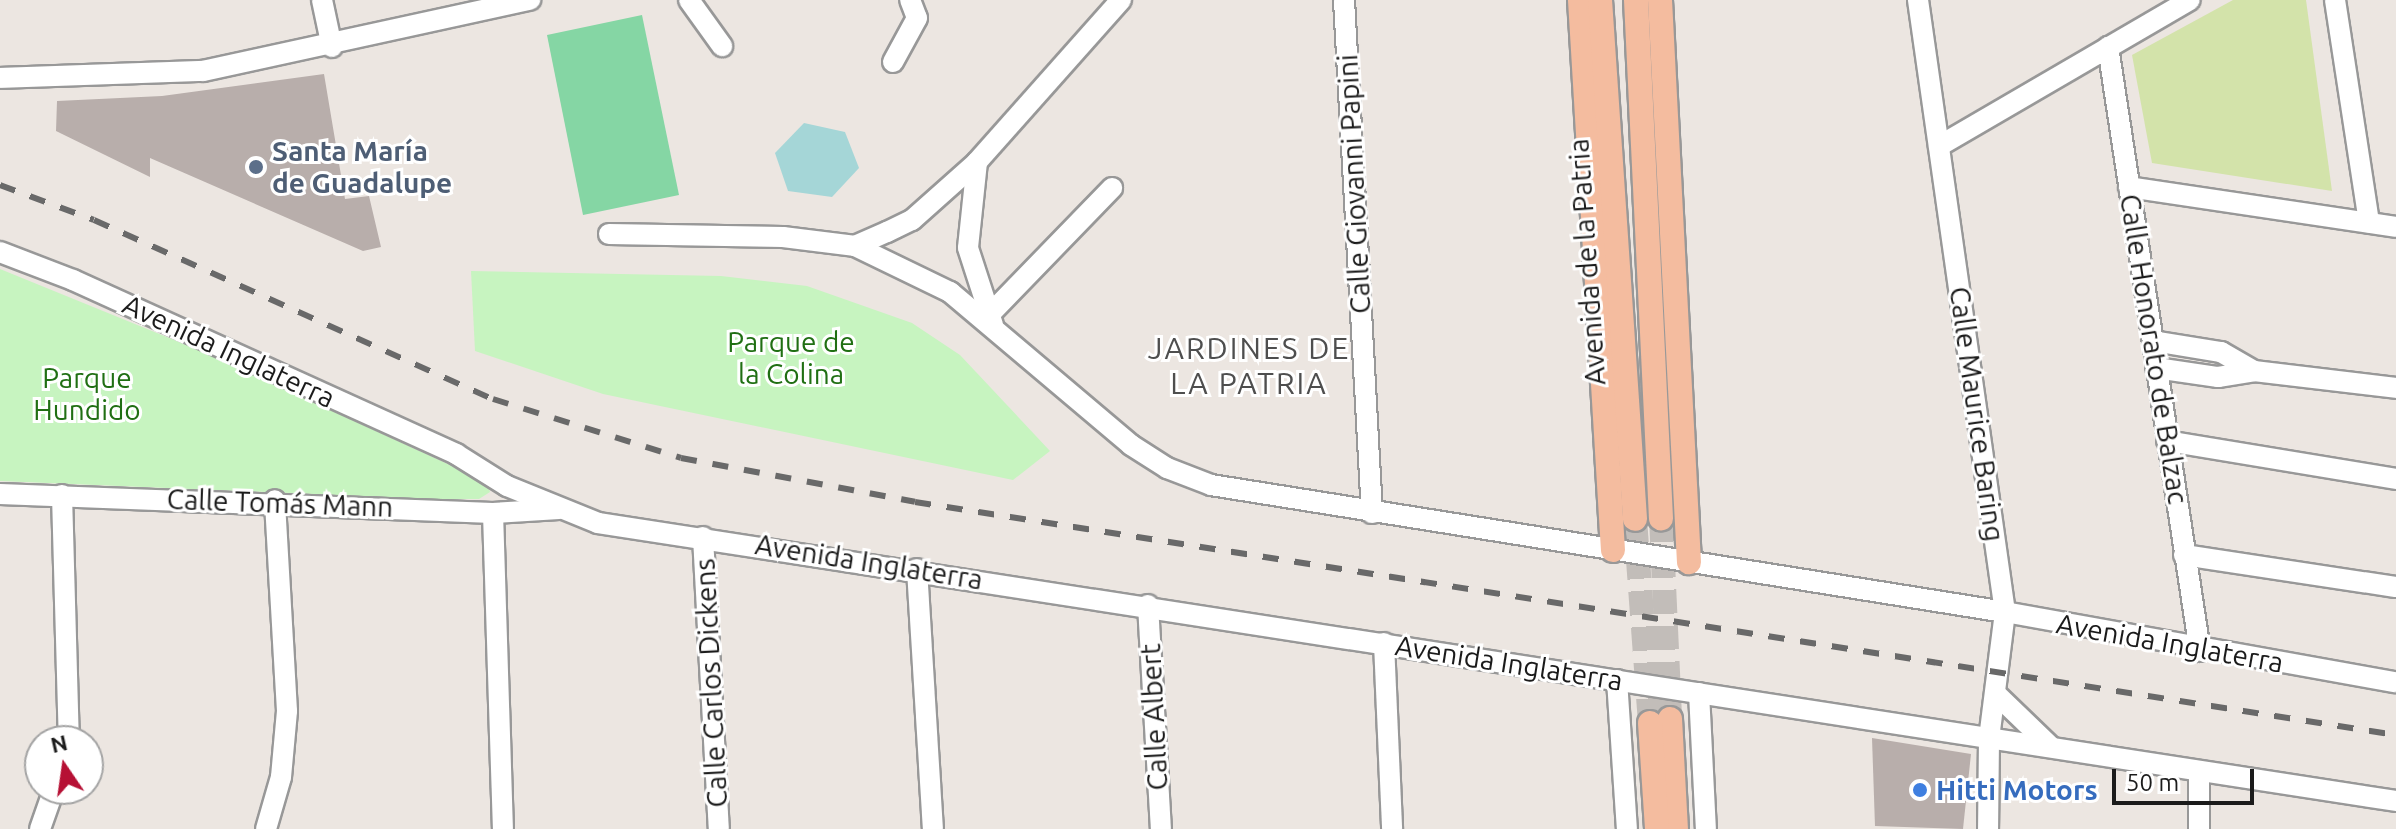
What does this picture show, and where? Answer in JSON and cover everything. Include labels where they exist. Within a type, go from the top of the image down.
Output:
[{"type":"main road","points":[[1580,0],[1613,550]]},
{"type":"main road","name":"Avenida de la Patria","points":[[1600,0],[1635,519]]},
{"type":"main road","points":[[1636,0],[1661,518]]},
{"type":"main road","points":[[1660,0],[1689,562]]},
{"type":"main road","points":[[1657,829],[1660,721],[1676,829]]},
{"type":"street","points":[[322,0],[332,47]]},
{"type":"street","points":[[0,78],[203,71],[332,47],[530,0]]},
{"type":"street","points":[[689,0],[722,46]]},
{"type":"street","points":[[893,62],[917,18],[910,0]]},
{"type":"street","points":[[609,234],[783,237],[855,246],[912,220],[977,162],[1121,0]]},
{"type":"street","name":"Calle Giovanni Papini","points":[[1344,0],[1372,513]]},
{"type":"street","name":"Calle Maurice Baring","points":[[1918,0],[2005,612],[1989,739],[1988,829]]},
{"type":"street","points":[[1939,146],[2190,0]]},
{"type":"street","points":[[2335,0],[2369,222]]},
{"type":"street","name":"Calle Honorato de Balzac","points":[[2108,47],[2200,651]]},
{"type":"street","points":[[977,162],[968,205],[968,248],[993,323]]},
{"type":"street","points":[[2129,187],[2396,227]]},
{"type":"street","points":[[939,194],[957,188],[968,205]]},
{"type":"street","points":[[993,323],[1112,188]]},
{"type":"street","name":"Avenida Inglaterra","points":[[855,246],[950,292],[993,323],[1167,468],[1211,485],[2005,612],[2200,651],[2396,682]]},
{"type":"street","name":"Avenida Inglaterra","points":[[0,252],[456,454],[559,509],[598,523],[623,522],[2396,801]]},
{"type":"street","points":[[2153,341],[2221,352],[2254,371]]},
{"type":"street","points":[[2156,368],[2218,377],[2254,371],[2396,388]]},
{"type":"street","points":[[2167,441],[2396,479]]},
{"type":"street","name":"Avenida Inglaterra","points":[[456,454],[484,460],[623,522]]},
{"type":"street","name":"Calle Tomás Mann","points":[[0,494],[275,500],[493,513],[559,509]]},
{"type":"street","points":[[62,495],[69,725]]},
{"type":"street","points":[[266,829],[281,777],[287,711],[275,500]]},
{"type":"street","points":[[493,513],[503,829]]},
{"type":"street","name":"Calle Carlos Dickens","points":[[703,537],[719,829]]},
{"type":"street","points":[[2184,555],[2396,587]]},
{"type":"street","points":[[917,569],[933,829]]},
{"type":"street","name":"Calle Albert","points":[[1148,605],[1161,829]]},
{"type":"street","points":[[1384,643],[1392,829]]},
{"type":"street","points":[[1617,680],[1627,829]]},
{"type":"street","points":[[1699,693],[1706,829]]},
{"type":"street","points":[[1996,694],[2053,748]]},
{"type":"street","points":[[2199,771],[2199,829]]},
{"type":"street","points":[[40,829],[48,805]]},
{"type":"green space","points":[[2233,0],[2306,0],[2332,191],[2152,163],[2132,55]]},
{"type":"green space","points":[[642,15],[679,195],[583,215],[547,35]]},
{"type":"green space","name":"Parque Hundido","points":[[0,269],[211,355],[487,482],[490,492],[479,499],[433,499],[0,481]]},
{"type":"green space","name":"Parque de la Colina","points":[[471,271],[721,276],[807,286],[912,323],[960,355],[1050,451],[1013,480],[603,394],[475,351]]},
{"type":"water","points":[[804,123],[845,132],[859,168],[832,197],[788,191],[775,153]]},
{"type":"building","name":"Santa María de Guadalupe","points":[[324,74],[345,199],[369,196],[381,247],[363,251],[150,158],[150,177],[56,131],[57,101],[162,96]]},
{"type":"building","name":"Hitti Motors","points":[[1872,738],[1971,754],[1963,829],[1875,826]]},
{"type":"tunnel","points":[[1661,518],[1670,719]]},
{"type":"tunnel","points":[[1635,519],[1650,723]]},
{"type":"railway","points":[[0,185],[94,220],[493,399],[681,458],[915,502],[2396,735]]},
{"type":"place","name":"Santa María de Guadalupe","points":[[256,167]]},
{"type":"place","name":"Hitti Motors","points":[[1920,790]]},
{"type":"district","name":"JARDINES DE LA PATRIA","points":[[1249,365]]}]
